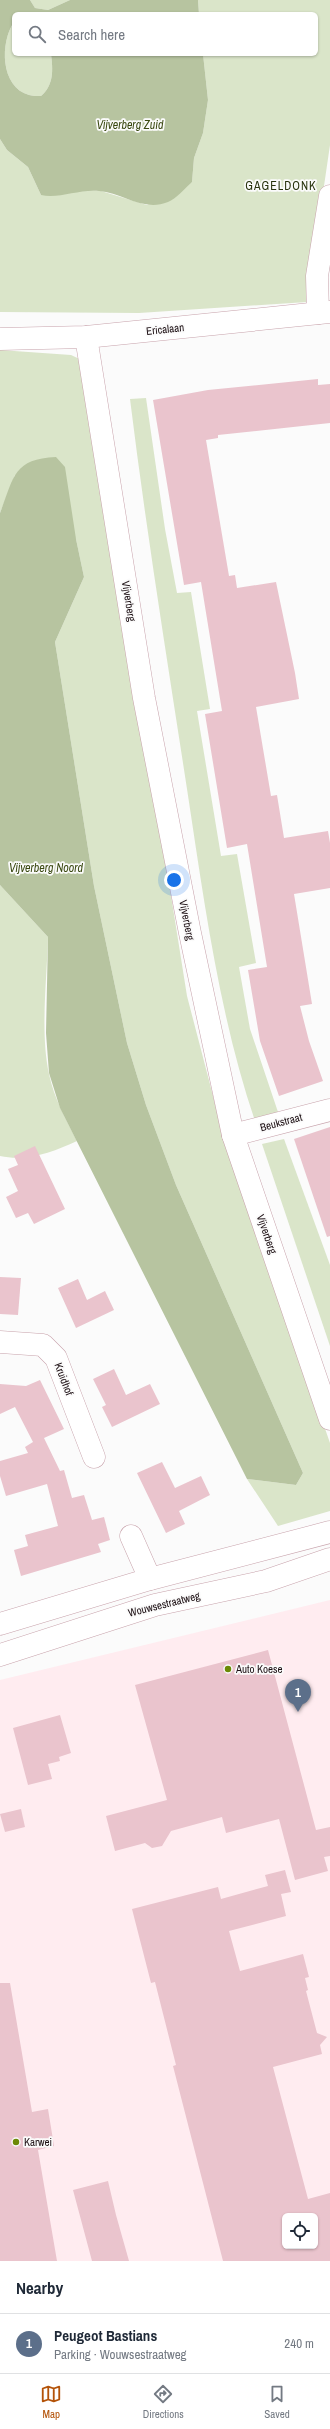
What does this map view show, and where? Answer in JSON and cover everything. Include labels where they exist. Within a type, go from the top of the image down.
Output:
[{"type":"street","points":[[324,313],[318,276],[330,196]]},
{"type":"street","name":"Ericalaan","points":[[0,339],[86,337],[324,313]]},
{"type":"street","name":"Vijverberg","points":[[86,337],[144,698],[188,925],[233,1135],[330,1419]]},
{"type":"street","name":"Beukstraat","points":[[233,1135],[330,1110]]},
{"type":"street","name":"Kruidhof","points":[[0,1342],[43,1345],[56,1358],[94,1457]]},
{"type":"street","points":[[0,1624],[150,1579],[330,1532]]},
{"type":"street","points":[[131,1536],[150,1579]]},
{"type":"street","name":"Wouwsestraatweg","points":[[0,1655],[155,1605],[266,1581],[330,1559]]},
{"type":"shaded area","points":[[30,0],[70,0],[48,10],[35,8]]},
{"type":"shaded area","points":[[198,0],[330,0],[330,145],[307,302],[139,313],[0,312],[0,139],[7,150],[28,167],[41,195],[77,190],[101,191],[147,205],[192,182],[194,158],[203,133],[208,100],[203,56],[318,56],[318,12],[199,12]]},
{"type":"shaded area","points":[[12,26],[12,56],[51,56],[52,77],[48,87],[41,96],[30,95],[19,90],[12,83],[5,63],[6,41]]},
{"type":"shaded area","points":[[0,350],[71,355],[86,362],[187,996],[224,1138],[330,1443],[330,1511],[278,1526],[247,1479],[296,1485],[303,1473],[176,1185],[146,1105],[127,1043],[94,886],[55,642],[84,577],[76,539],[15,475],[0,513]]},
{"type":"shaded area","points":[[146,398],[165,529],[177,593],[191,592],[210,709],[197,711],[221,856],[237,854],[256,963],[239,967],[250,1029],[279,1115],[255,1121],[242,1081],[222,999],[206,915],[157,594],[130,399]]},
{"type":"shaded area","points":[[0,885],[48,937],[44,1024],[46,1058],[54,1092],[77,1141],[40,1155],[20,1158],[0,1156]]},
{"type":"shaded area","points":[[284,1139],[330,1265],[330,1346],[262,1144]]},
{"type":"shaded area","points":[[330,1600],[330,2261],[0,2261],[0,1680]]},
{"type":"water","name":"Vijverberg Zuid","points":[[0,0],[30,0],[35,8],[48,10],[70,0],[198,0],[199,12],[12,12],[12,26],[6,41],[5,63],[12,83],[19,90],[33,96],[41,96],[48,87],[52,77],[51,56],[203,56],[208,100],[203,133],[194,158],[192,182],[174,198],[168,202],[150,205],[108,192],[99,191],[84,191],[55,196],[41,195],[28,167],[7,150],[0,139]]},
{"type":"water","name":"Vijverberg Noord","points":[[56,457],[65,467],[76,539],[84,577],[55,642],[94,886],[127,1043],[146,1105],[176,1185],[303,1473],[296,1485],[247,1479],[60,1108],[49,1073],[46,1033],[48,937],[0,885],[0,513],[13,480],[17,472],[23,466],[42,459]]},
{"type":"building","points":[[318,379],[318,385],[330,384],[330,423],[218,435],[218,438],[206,440],[229,576],[235,575],[237,588],[276,582],[295,673],[299,699],[256,707],[271,796],[277,795],[284,838],[328,831],[330,843],[330,888],[294,894],[312,1004],[300,1006],[309,1041],[323,1081],[279,1096],[260,1041],[248,970],[267,967],[247,844],[227,848],[205,714],[222,711],[201,582],[184,585],[153,400],[208,390]]},
{"type":"building","points":[[330,1127],[330,1236],[327,1237],[294,1139]]},
{"type":"building","points":[[35,1146],[65,1209],[34,1224],[28,1213],[16,1218],[6,1197],[18,1191],[8,1169],[18,1165],[14,1156]]},
{"type":"building","points":[[0,1277],[21,1278],[18,1315],[0,1314]]},
{"type":"building","points":[[78,1279],[87,1300],[105,1291],[114,1310],[76,1328],[58,1288]]},
{"type":"building","points":[[114,1369],[126,1395],[150,1384],[160,1404],[112,1427],[102,1407],[106,1405],[93,1379]]},
{"type":"building","points":[[40,1380],[64,1429],[44,1438],[60,1471],[64,1470],[72,1498],[84,1495],[92,1520],[104,1517],[110,1540],[98,1544],[101,1552],[21,1576],[14,1550],[28,1546],[25,1535],[58,1526],[47,1484],[6,1496],[0,1476],[0,1461],[28,1453],[25,1447],[33,1442],[15,1407],[0,1414],[0,1384],[26,1386]]},
{"type":"building","points":[[162,1462],[175,1488],[201,1476],[210,1495],[179,1511],[185,1524],[166,1533],[137,1473]]},
{"type":"building","points":[[268,1650],[316,1830],[330,1827],[330,1856],[324,1857],[328,1871],[295,1880],[279,1819],[226,1833],[222,1817],[171,1831],[162,1846],[152,1848],[145,1843],[115,1851],[106,1816],[167,1800],[135,1685]]},
{"type":"building","points":[[60,1715],[71,1753],[59,1757],[60,1761],[48,1764],[52,1779],[28,1785],[13,1728]]},
{"type":"building","points":[[21,1809],[25,1827],[5,1832],[0,1814]]},
{"type":"building","points":[[285,1870],[291,1892],[281,1894],[286,1916],[229,1931],[240,1971],[303,1954],[309,1977],[305,1978],[308,1990],[306,1991],[317,2033],[327,2037],[320,2045],[322,2054],[273,2067],[308,2199],[330,2193],[330,2261],[223,2261],[173,2066],[176,2065],[155,1982],[151,1983],[132,1909],[218,1887],[221,1899],[268,1886],[265,1875]]},
{"type":"building","points":[[0,1983],[10,1983],[32,2112],[48,2109],[54,2146],[38,2150],[57,2261],[0,2261]]},
{"type":"building","points":[[108,2181],[129,2261],[92,2261],[73,2190]]},
{"type":"place","name":"Auto Koese","points":[[228,1669]]},
{"type":"place","name":"Peugeot Bastians","points":[[298,1712]]},
{"type":"place","name":"Karwei","points":[[16,2142]]},
{"type":"district","name":"GAGELDONK","points":[[281,186]]}]
